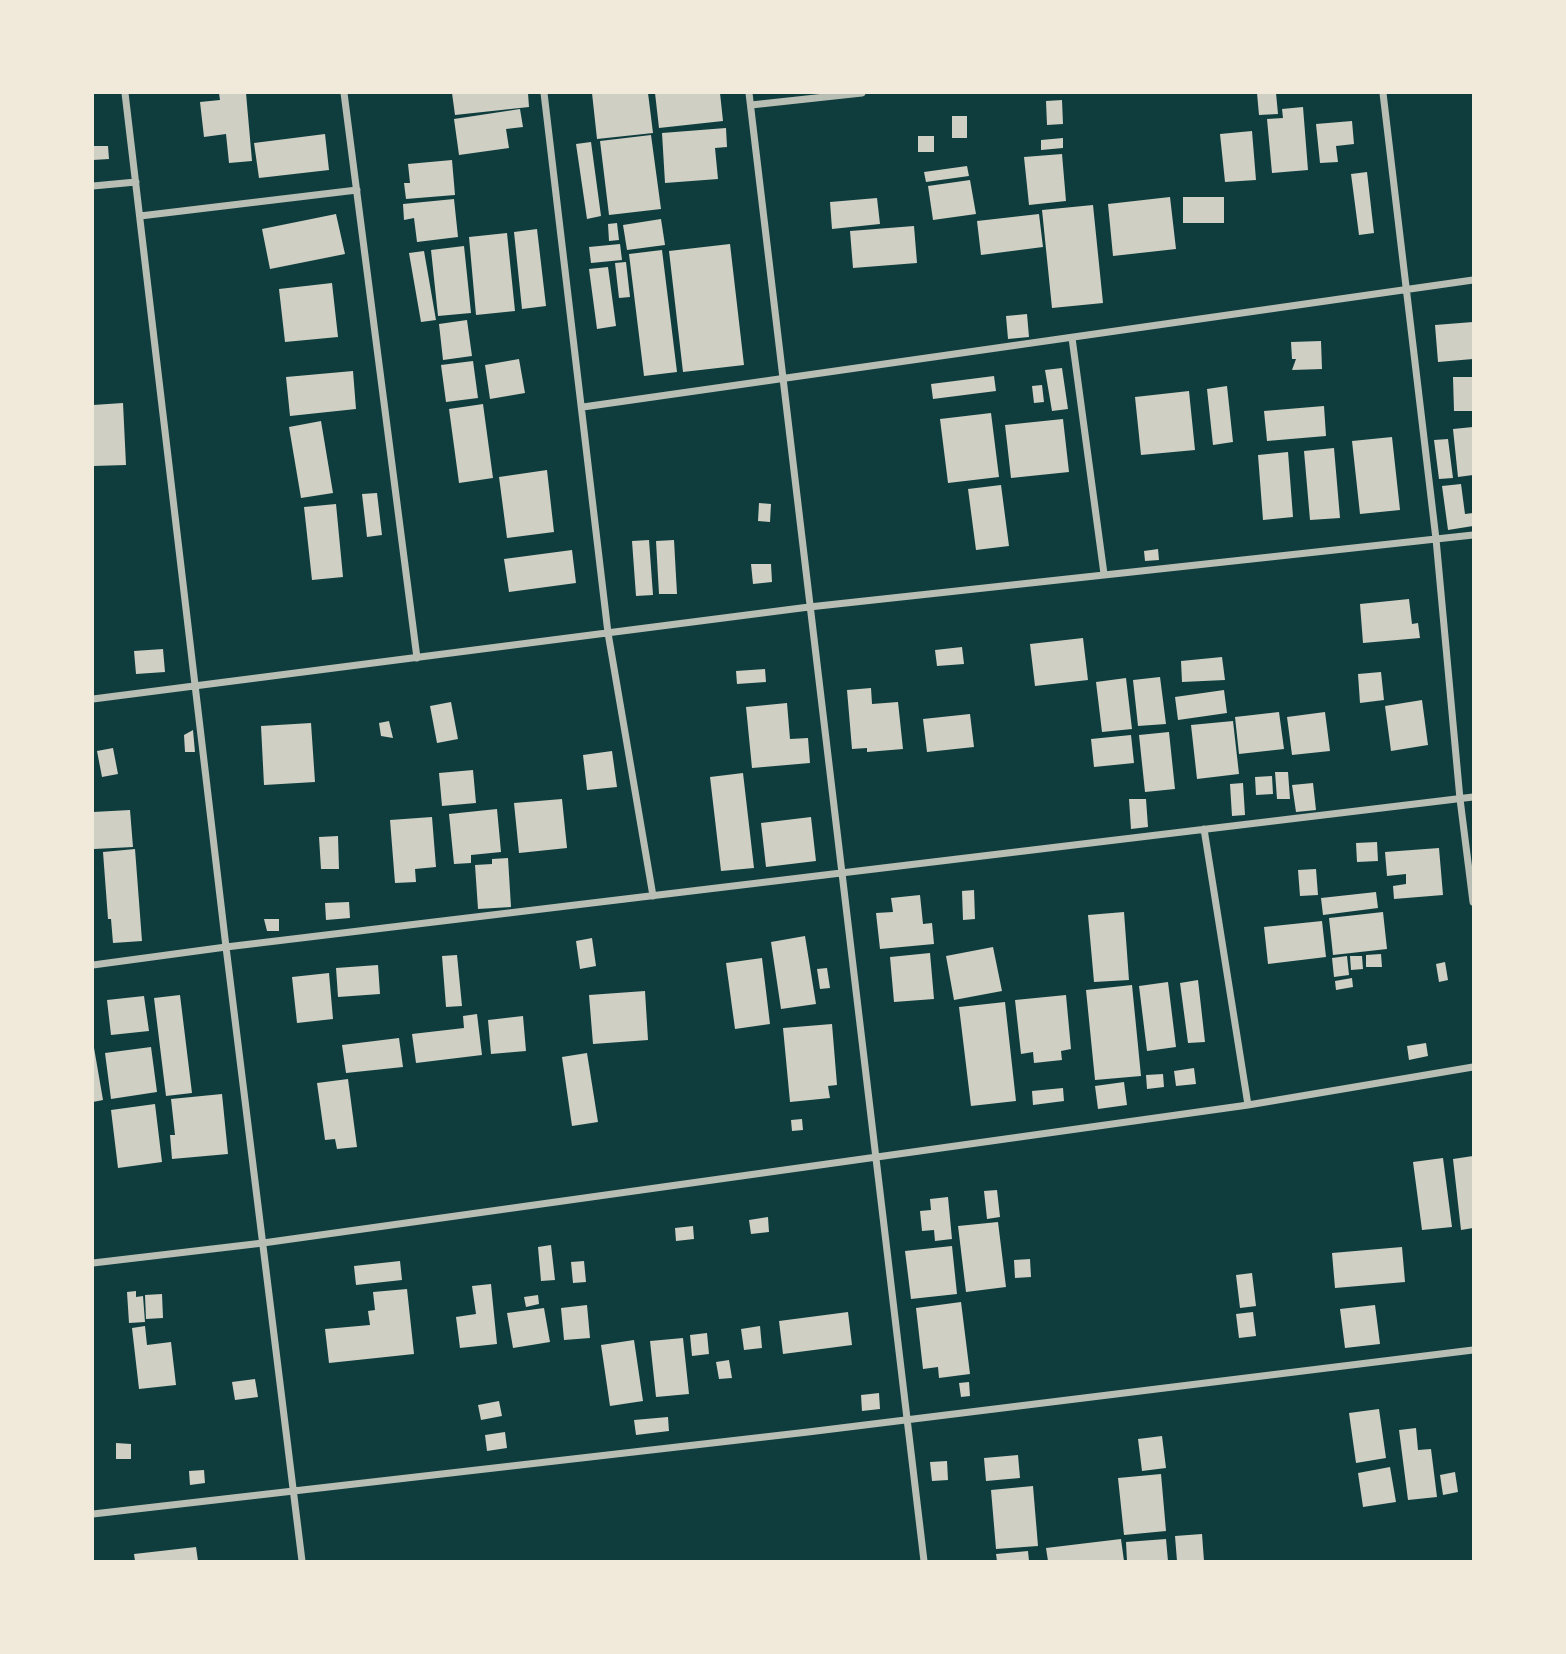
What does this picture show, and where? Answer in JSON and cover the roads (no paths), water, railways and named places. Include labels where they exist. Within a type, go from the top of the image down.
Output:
[{"type":"street","points":[[125,93],[302,1561]]},
{"type":"street","points":[[344,93],[417,658]]},
{"type":"street","points":[[544,93],[608,633],[653,896]]},
{"type":"street","points":[[749,93],[924,1561]]},
{"type":"street","points":[[751,105],[862,93]]},
{"type":"street","points":[[1383,93],[1436,539],[1460,799],[1473,902]]},
{"type":"street","points":[[93,186],[136,182]]},
{"type":"street","points":[[140,216],[357,190]]},
{"type":"street","points":[[583,407],[1473,281]]},
{"type":"street","points":[[1072,338],[1104,574]]},
{"type":"street","points":[[93,699],[809,607],[1473,535]]},
{"type":"street","points":[[93,965],[1473,797]]},
{"type":"street","points":[[1204,830],[1248,1105]]},
{"type":"street","points":[[93,1263],[263,1243],[1248,1105],[1473,1067]]},
{"type":"street","points":[[93,1514],[907,1420],[1473,1350]]}]
